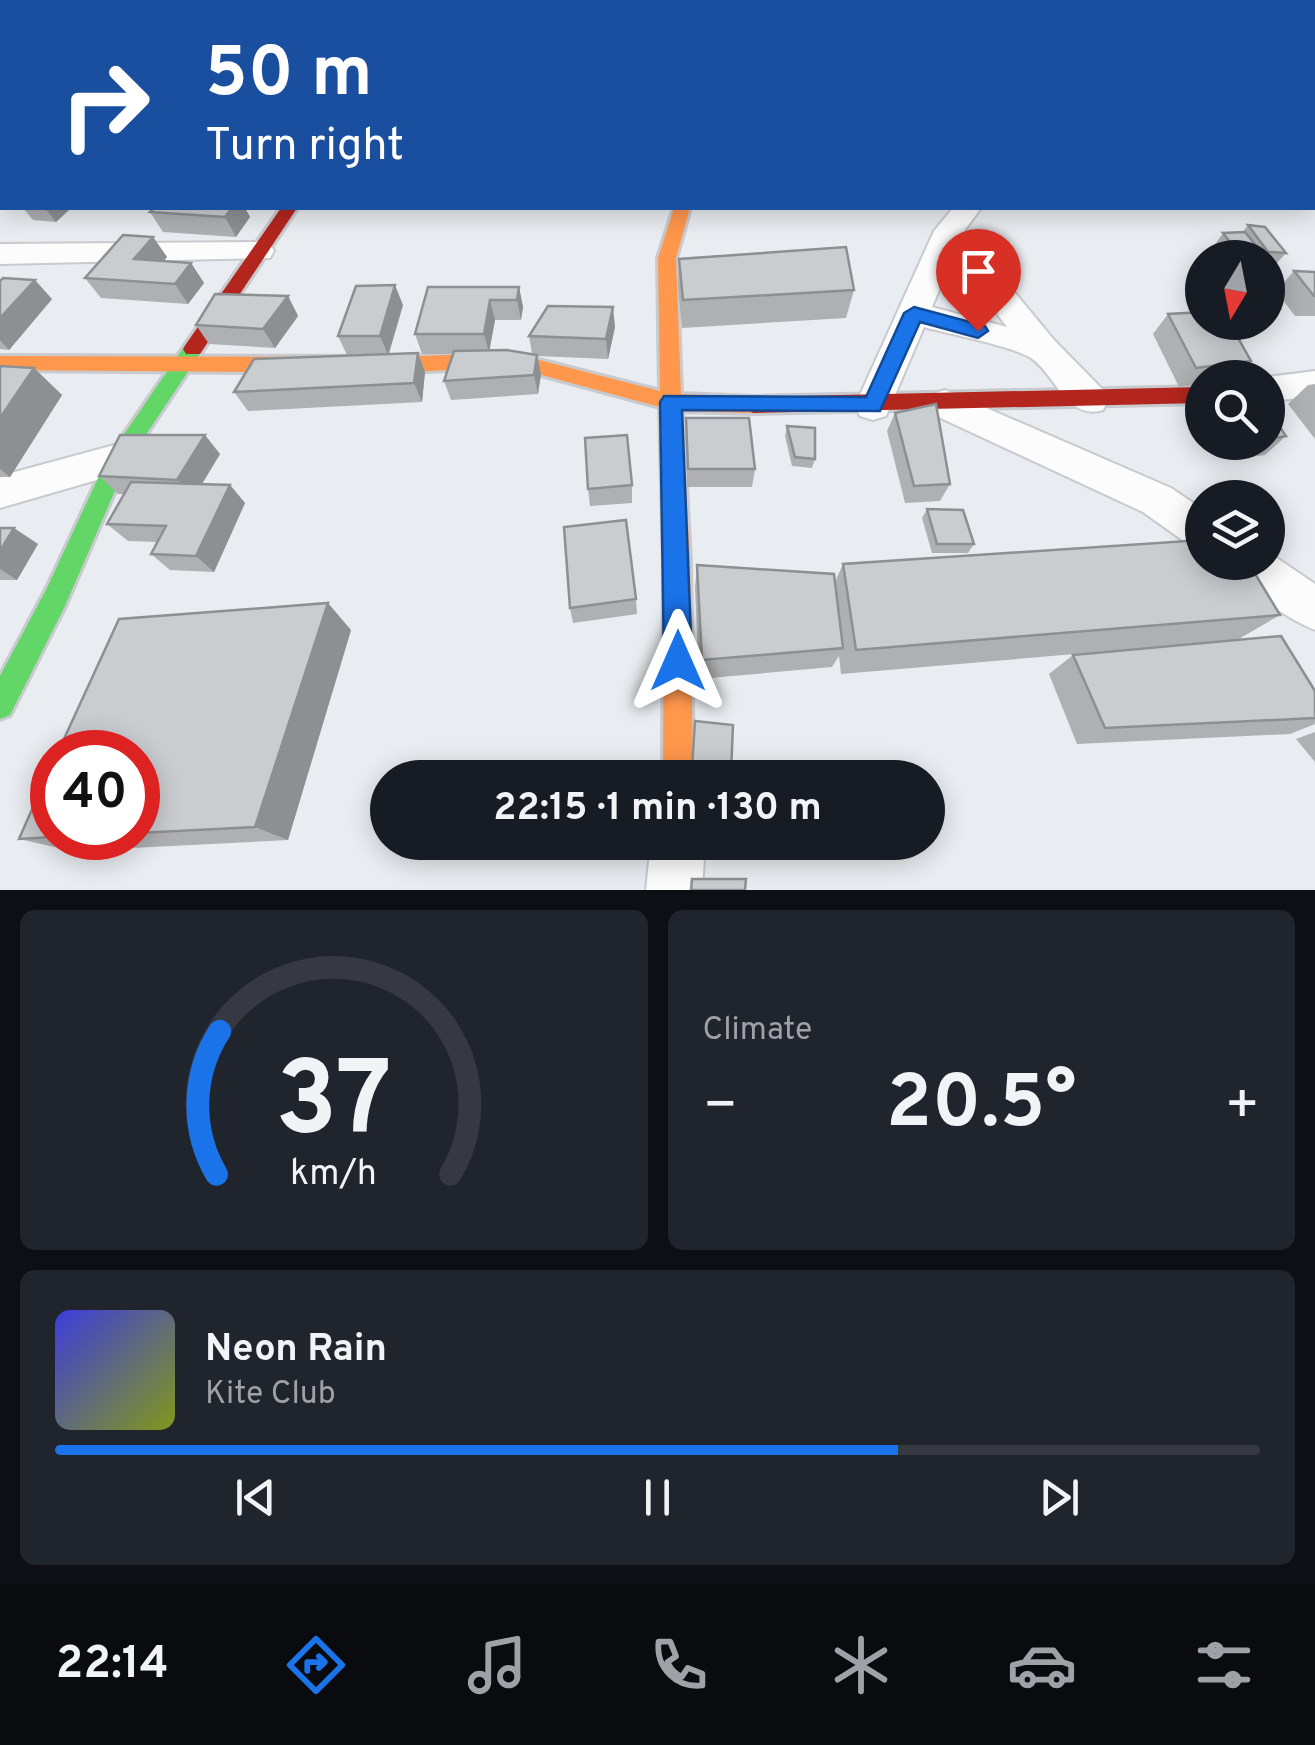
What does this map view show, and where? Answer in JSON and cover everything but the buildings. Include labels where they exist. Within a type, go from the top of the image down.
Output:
[{"type":"street","points":[[0,705],[56,597],[118,459],[287,210]]},
{"type":"street","points":[[678,760],[678,562],[668,258],[681,210]]},
{"type":"street","points":[[873,406],[958,219]]},
{"type":"street","points":[[958,219],[1042,349],[1090,400]]},
{"type":"street","points":[[0,254],[259,251]]},
{"type":"street","points":[[914,313],[1042,349]]},
{"type":"street","points":[[0,364],[389,364],[490,358],[512,360],[671,402],[873,406],[1185,396]]},
{"type":"street","points":[[1285,387],[1315,384]]},
{"type":"street","points":[[945,404],[1157,500],[1185,519]]},
{"type":"street","points":[[0,492],[118,459]]},
{"type":"street","points":[[1274,580],[1315,609]]},
{"type":"street","points":[[674,890],[676,860]]},
{"type":"traffic: fast","points":[[0,705],[56,597],[118,459],[193,349]]},
{"type":"traffic: slow","points":[[678,760],[677,562],[666,287],[667,258],[681,210]]},
{"type":"traffic: slow","points":[[0,363],[389,365],[512,360],[671,402],[753,405]]},
{"type":"traffic: jam","points":[[193,349],[288,210]]},
{"type":"traffic: jam","points":[[753,405],[1185,395]]},
{"type":"route","points":[[678,661],[671,402],[873,406],[914,313],[978,331]]}]
